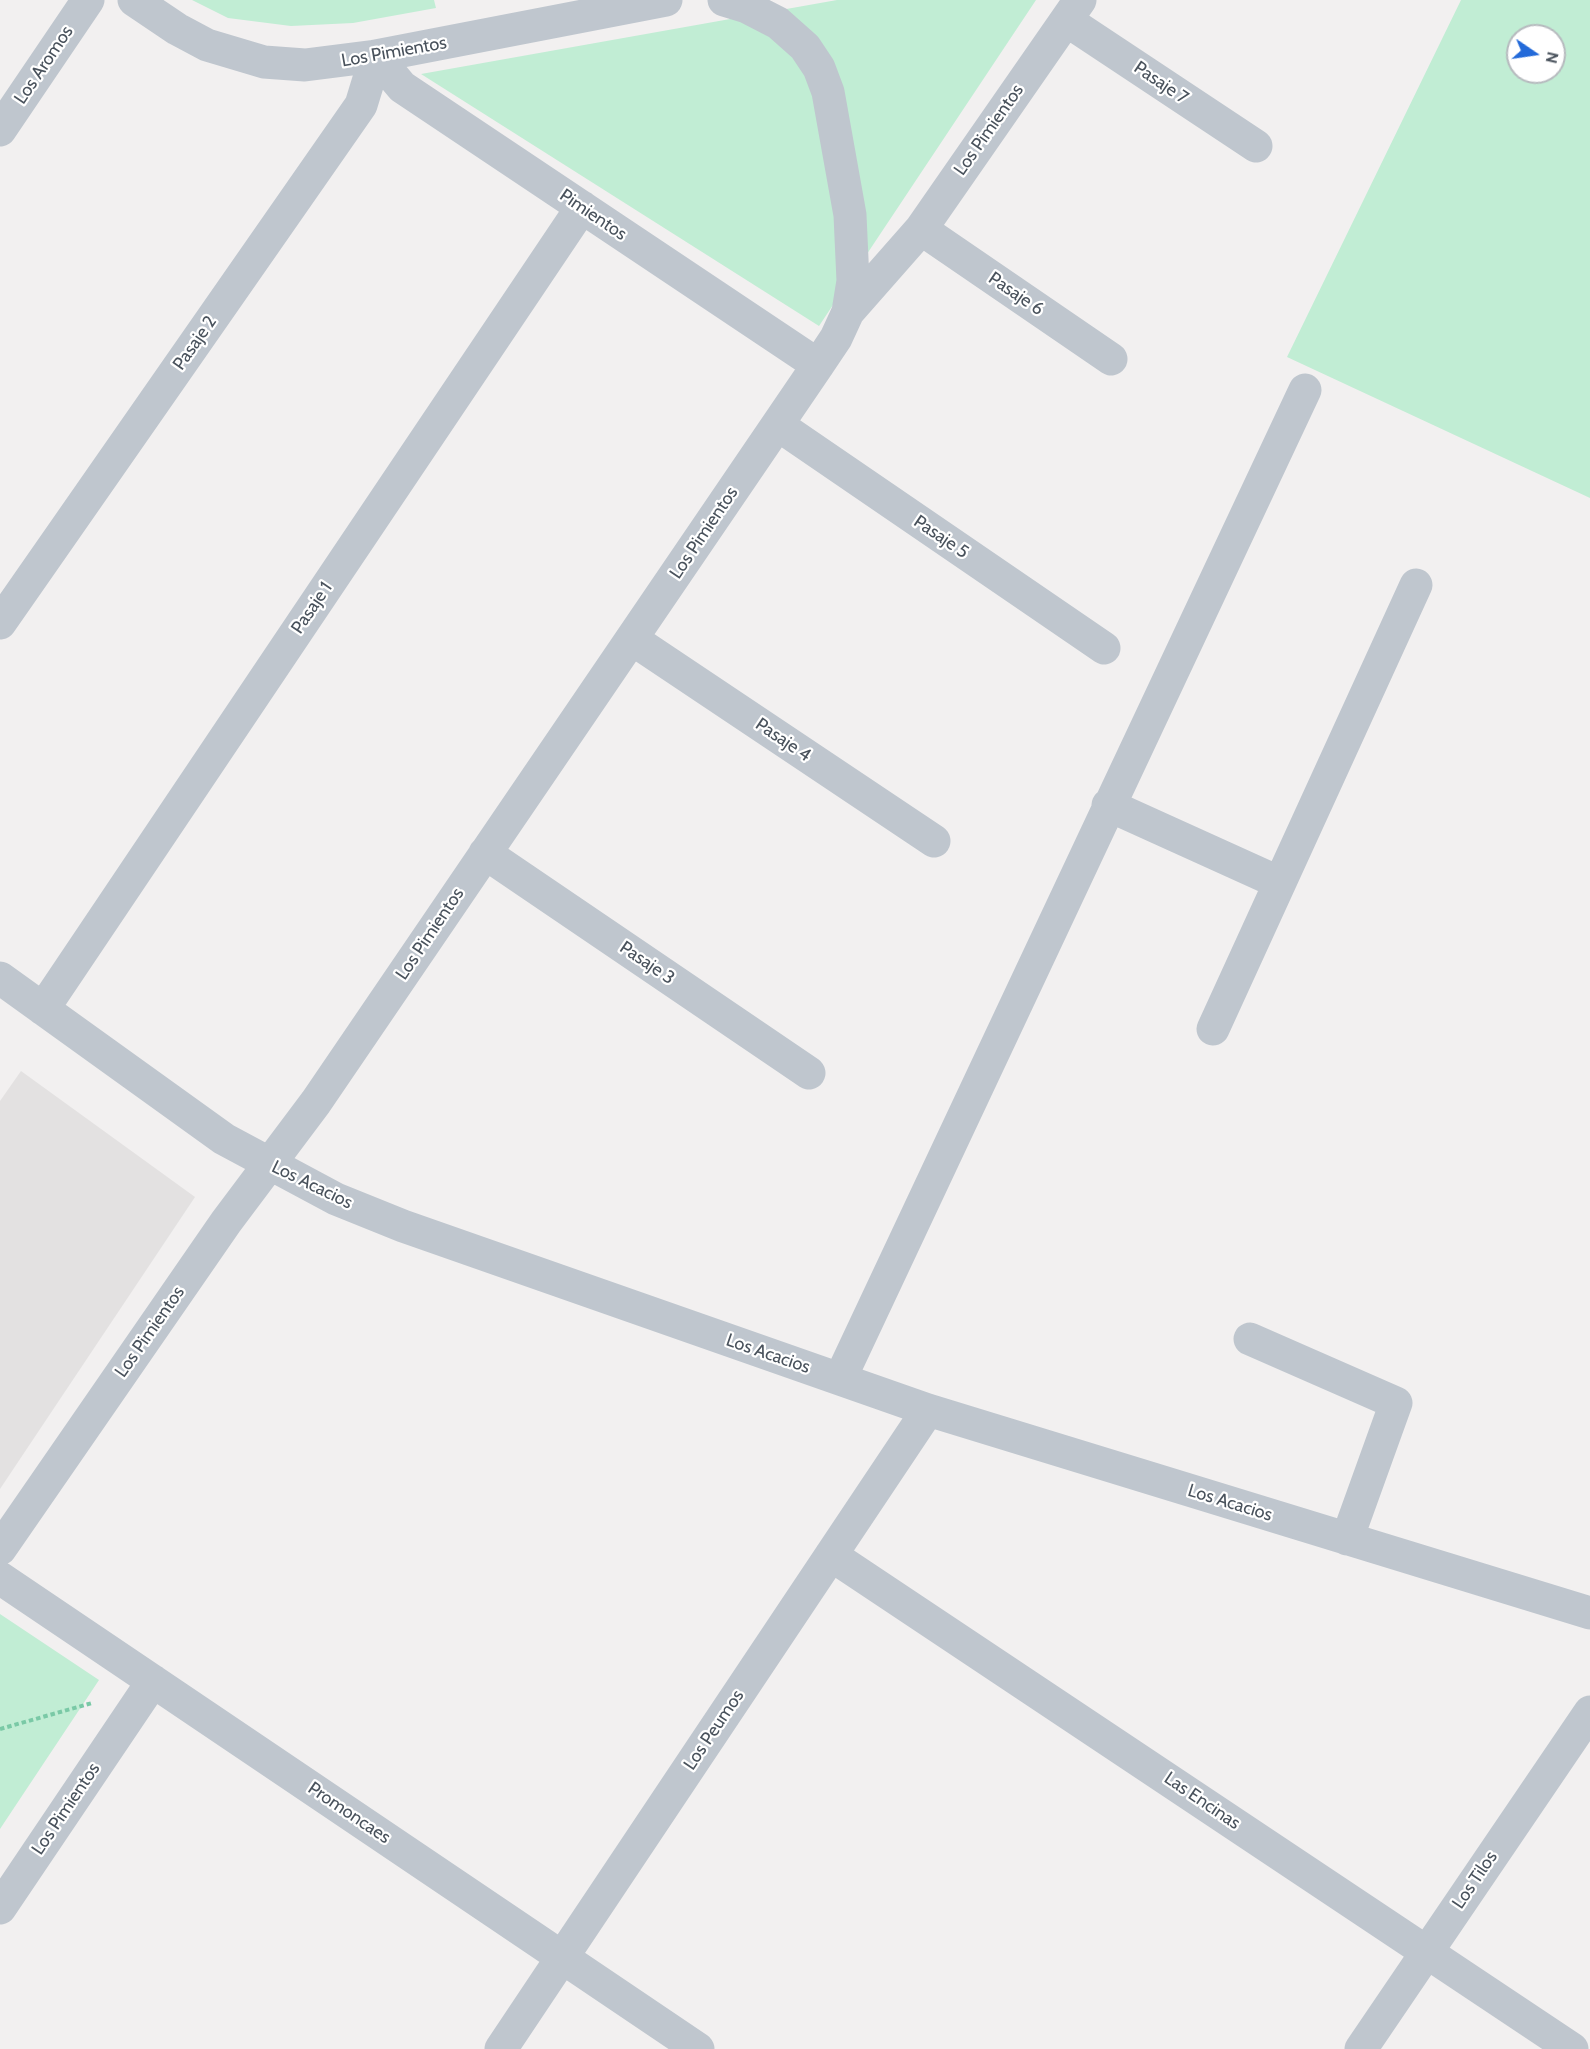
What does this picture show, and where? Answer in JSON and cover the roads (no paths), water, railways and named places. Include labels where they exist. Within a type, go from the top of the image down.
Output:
[{"type":"street","name":"Los Aromos","points":[[0,130],[88,0]]},
{"type":"street","name":"Los Pimientos","points":[[134,0],[177,29],[207,45],[264,62],[305,65],[376,56],[666,0]]},
{"type":"street","name":"Los Pimientos","points":[[0,1549],[311,1108],[836,338],[848,312],[853,281],[850,215],[828,92],[819,68],[805,46],[778,23],[747,7],[724,0]]},
{"type":"street","name":"Los Pimientos","points":[[848,312],[921,228],[1073,10]]},
{"type":"street","name":"Pasaje 7","points":[[1073,10],[1256,147]]},
{"type":"street","name":"Pimientos","points":[[376,56],[402,87],[818,365]]},
{"type":"street","name":"Pasaje 2","points":[[0,623],[361,105],[376,56]]},
{"type":"street","name":"Pasaje 1","points":[[43,1009],[582,207]]},
{"type":"street","name":"Pasaje 6","points":[[921,228],[1111,359]]},
{"type":"street","points":[[840,1379],[1305,390]]},
{"type":"street","name":"Pasaje 5","points":[[778,425],[1104,648]]},
{"type":"street","points":[[1213,1029],[1278,882],[1416,585]]},
{"type":"street","name":"Pasaje 4","points":[[632,639],[934,841]]},
{"type":"street","points":[[1108,805],[1278,882]]},
{"type":"street","name":"Pasaje 3","points":[[485,853],[809,1073]]},
{"type":"street","name":"Los Acacios","points":[[0,978],[178,1108],[269,1165],[336,1199],[403,1226],[928,1410],[1590,1613]]},
{"type":"street","points":[[1250,1340],[1396,1403],[1347,1539]]},
{"type":"street","name":"Los Peumos","points":[[501,2049],[928,1410]]},
{"type":"street","name":"Las Encinas","points":[[831,1555],[1572,2049]]},
{"type":"street","name":"Promoncaes","points":[[0,1578],[698,2049]]},
{"type":"street","name":"Los Pimientos","points":[[0,1908],[153,1681]]},
{"type":"street","name":"Los Tilos","points":[[1361,2049],[1590,1712]]}]
